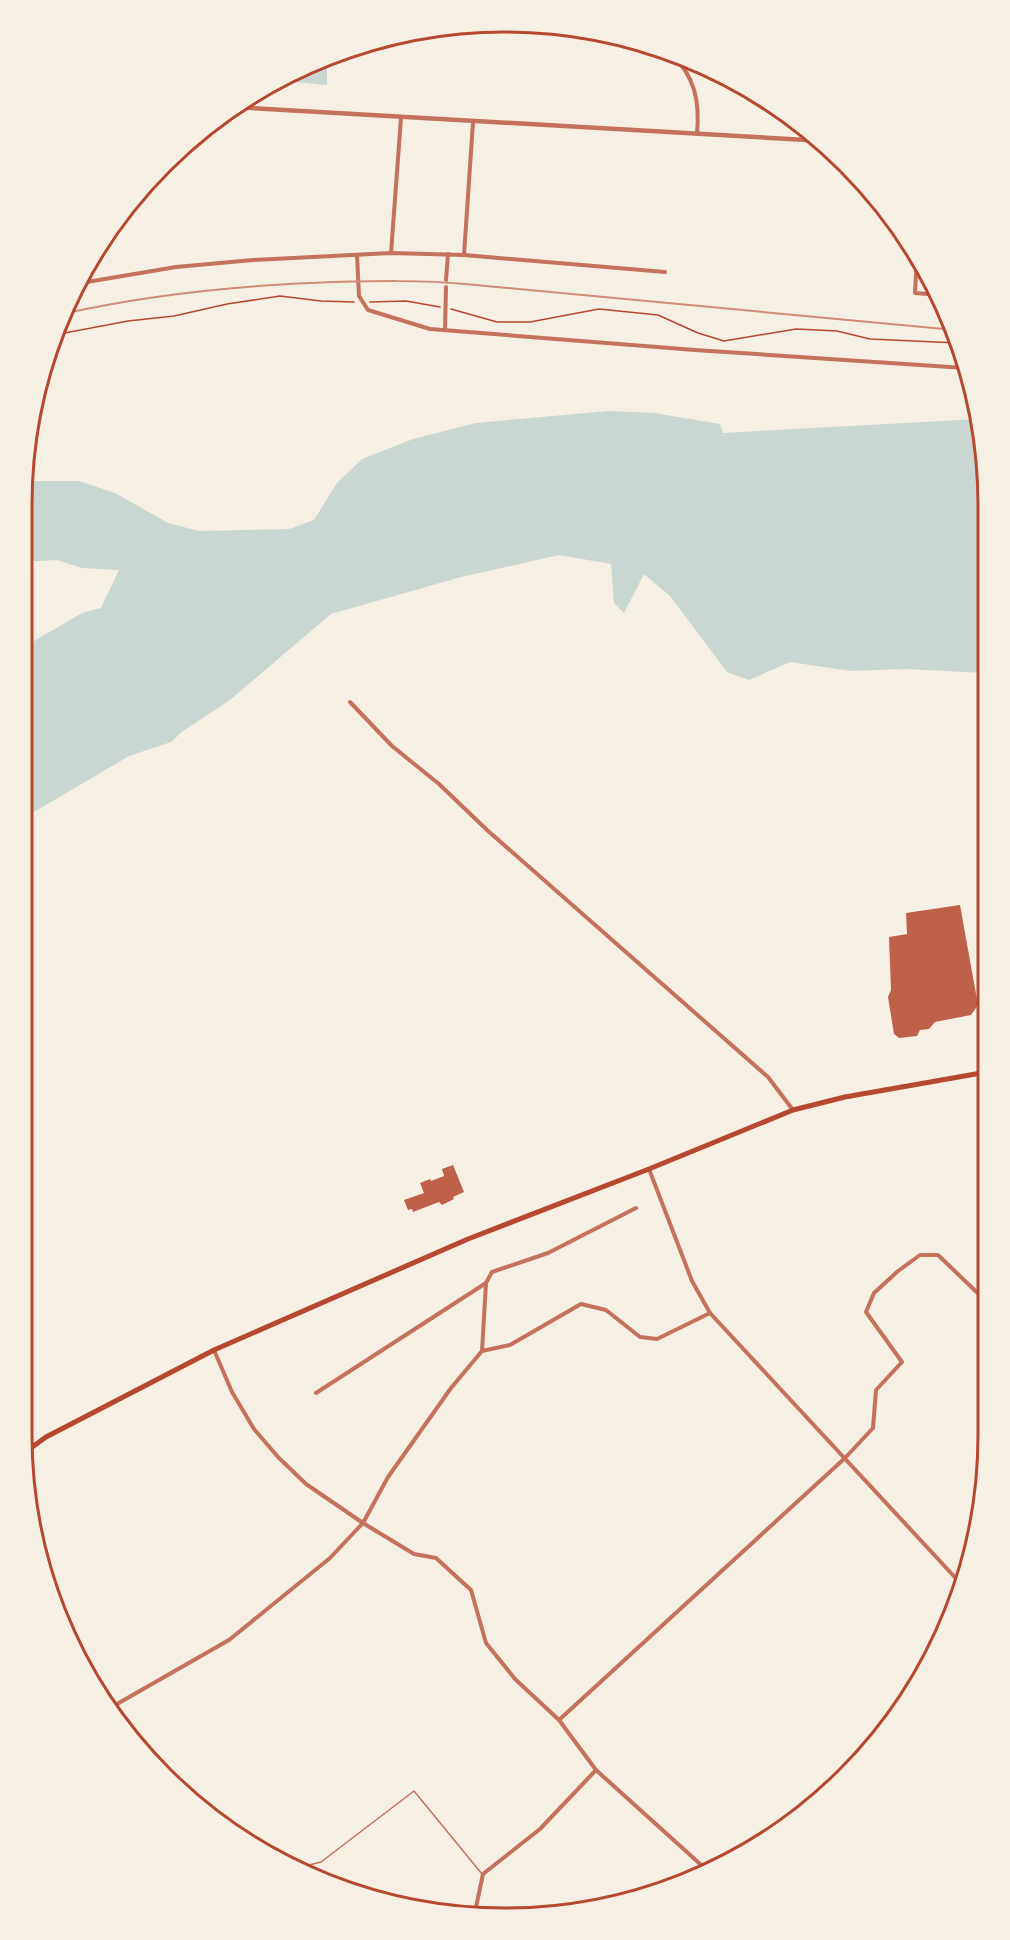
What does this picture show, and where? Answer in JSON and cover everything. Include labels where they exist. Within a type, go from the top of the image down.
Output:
[{"type":"main road","points":[[32,1446],[46,1437],[214,1350],[468,1239],[793,1110],[845,1097],[978,1074]]},
{"type":"street","points":[[682,66],[699,103],[697,134]]},
{"type":"street","points":[[247,108],[473,123],[806,140]]},
{"type":"street","points":[[391,253],[401,118]]},
{"type":"street","points":[[464,255],[473,123]]},
{"type":"street","points":[[88,282],[176,267],[253,260],[391,253],[464,255],[665,272]]},
{"type":"street","points":[[446,280],[447,254]]},
{"type":"street","points":[[357,255],[357,282],[361,302],[368,310],[430,329],[958,368]]},
{"type":"street","points":[[917,271],[915,293],[929,294]]},
{"type":"street","points":[[445,330],[446,287]]},
{"type":"street","points":[[350,702],[392,746],[439,784],[487,830],[768,1077],[793,1110]]},
{"type":"street","points":[[649,1169],[692,1281],[710,1313],[956,1578]]},
{"type":"street","points":[[116,1705],[229,1640],[330,1558],[363,1523],[388,1477],[451,1388],[482,1351],[486,1283],[492,1272],[548,1252],[636,1208]]},
{"type":"street","points":[[559,1720],[845,1458],[873,1428],[876,1390],[902,1362],[866,1312],[874,1293],[898,1270],[920,1254],[938,1255],[978,1293]]},
{"type":"street","points":[[316,1393],[486,1283]]},
{"type":"street","points":[[482,1351],[510,1345],[581,1304],[606,1310],[640,1337],[657,1339],[710,1313]]},
{"type":"street","points":[[214,1350],[232,1392],[249,1420],[278,1457],[306,1484],[363,1523],[414,1554],[436,1558],[471,1590],[486,1643],[515,1679],[559,1720],[596,1770],[702,1865]]},
{"type":"street","points":[[476,1907],[483,1874],[540,1828],[596,1770]]},
{"type":"lane","points":[[308,1865],[321,1862],[414,1791],[483,1874]]},
{"type":"path","points":[[65,333],[280,296],[321,301],[406,301],[446,308],[497,322],[530,322],[599,309],[658,315],[698,333],[724,341],[796,329],[837,331],[870,339],[949,343]]},
{"type":"shaded area","points":[[327,67],[327,85],[293,82]]},
{"type":"shaded area","points":[[609,411],[654,413],[720,424],[723,433],[970,419],[977,474],[978,505],[978,673],[905,669],[851,671],[790,662],[749,680],[727,672],[670,596],[644,574],[624,613],[614,603],[611,564],[559,555],[461,577],[331,614],[230,700],[183,731],[171,742],[129,756],[32,813],[32,642],[82,613],[101,608],[119,570],[82,568],[57,560],[32,561],[33,481],[79,481],[115,493],[168,523],[199,531],[289,529],[314,520],[337,483],[362,459],[413,439],[476,423]]},
{"type":"building","points":[[960,905],[978,1005],[971,1015],[935,1022],[929,1029],[920,1030],[917,1036],[899,1038],[894,1034],[888,997],[891,990],[889,937],[907,934],[906,913]]},
{"type":"building","points":[[453,1165],[464,1192],[442,1205],[439,1202],[413,1212],[412,1209],[408,1210],[404,1200],[424,1193],[420,1183],[444,1176],[442,1169]]},
{"type":"railway","points":[[73,312],[129,301],[231,288],[333,282],[416,281],[944,329]]}]
